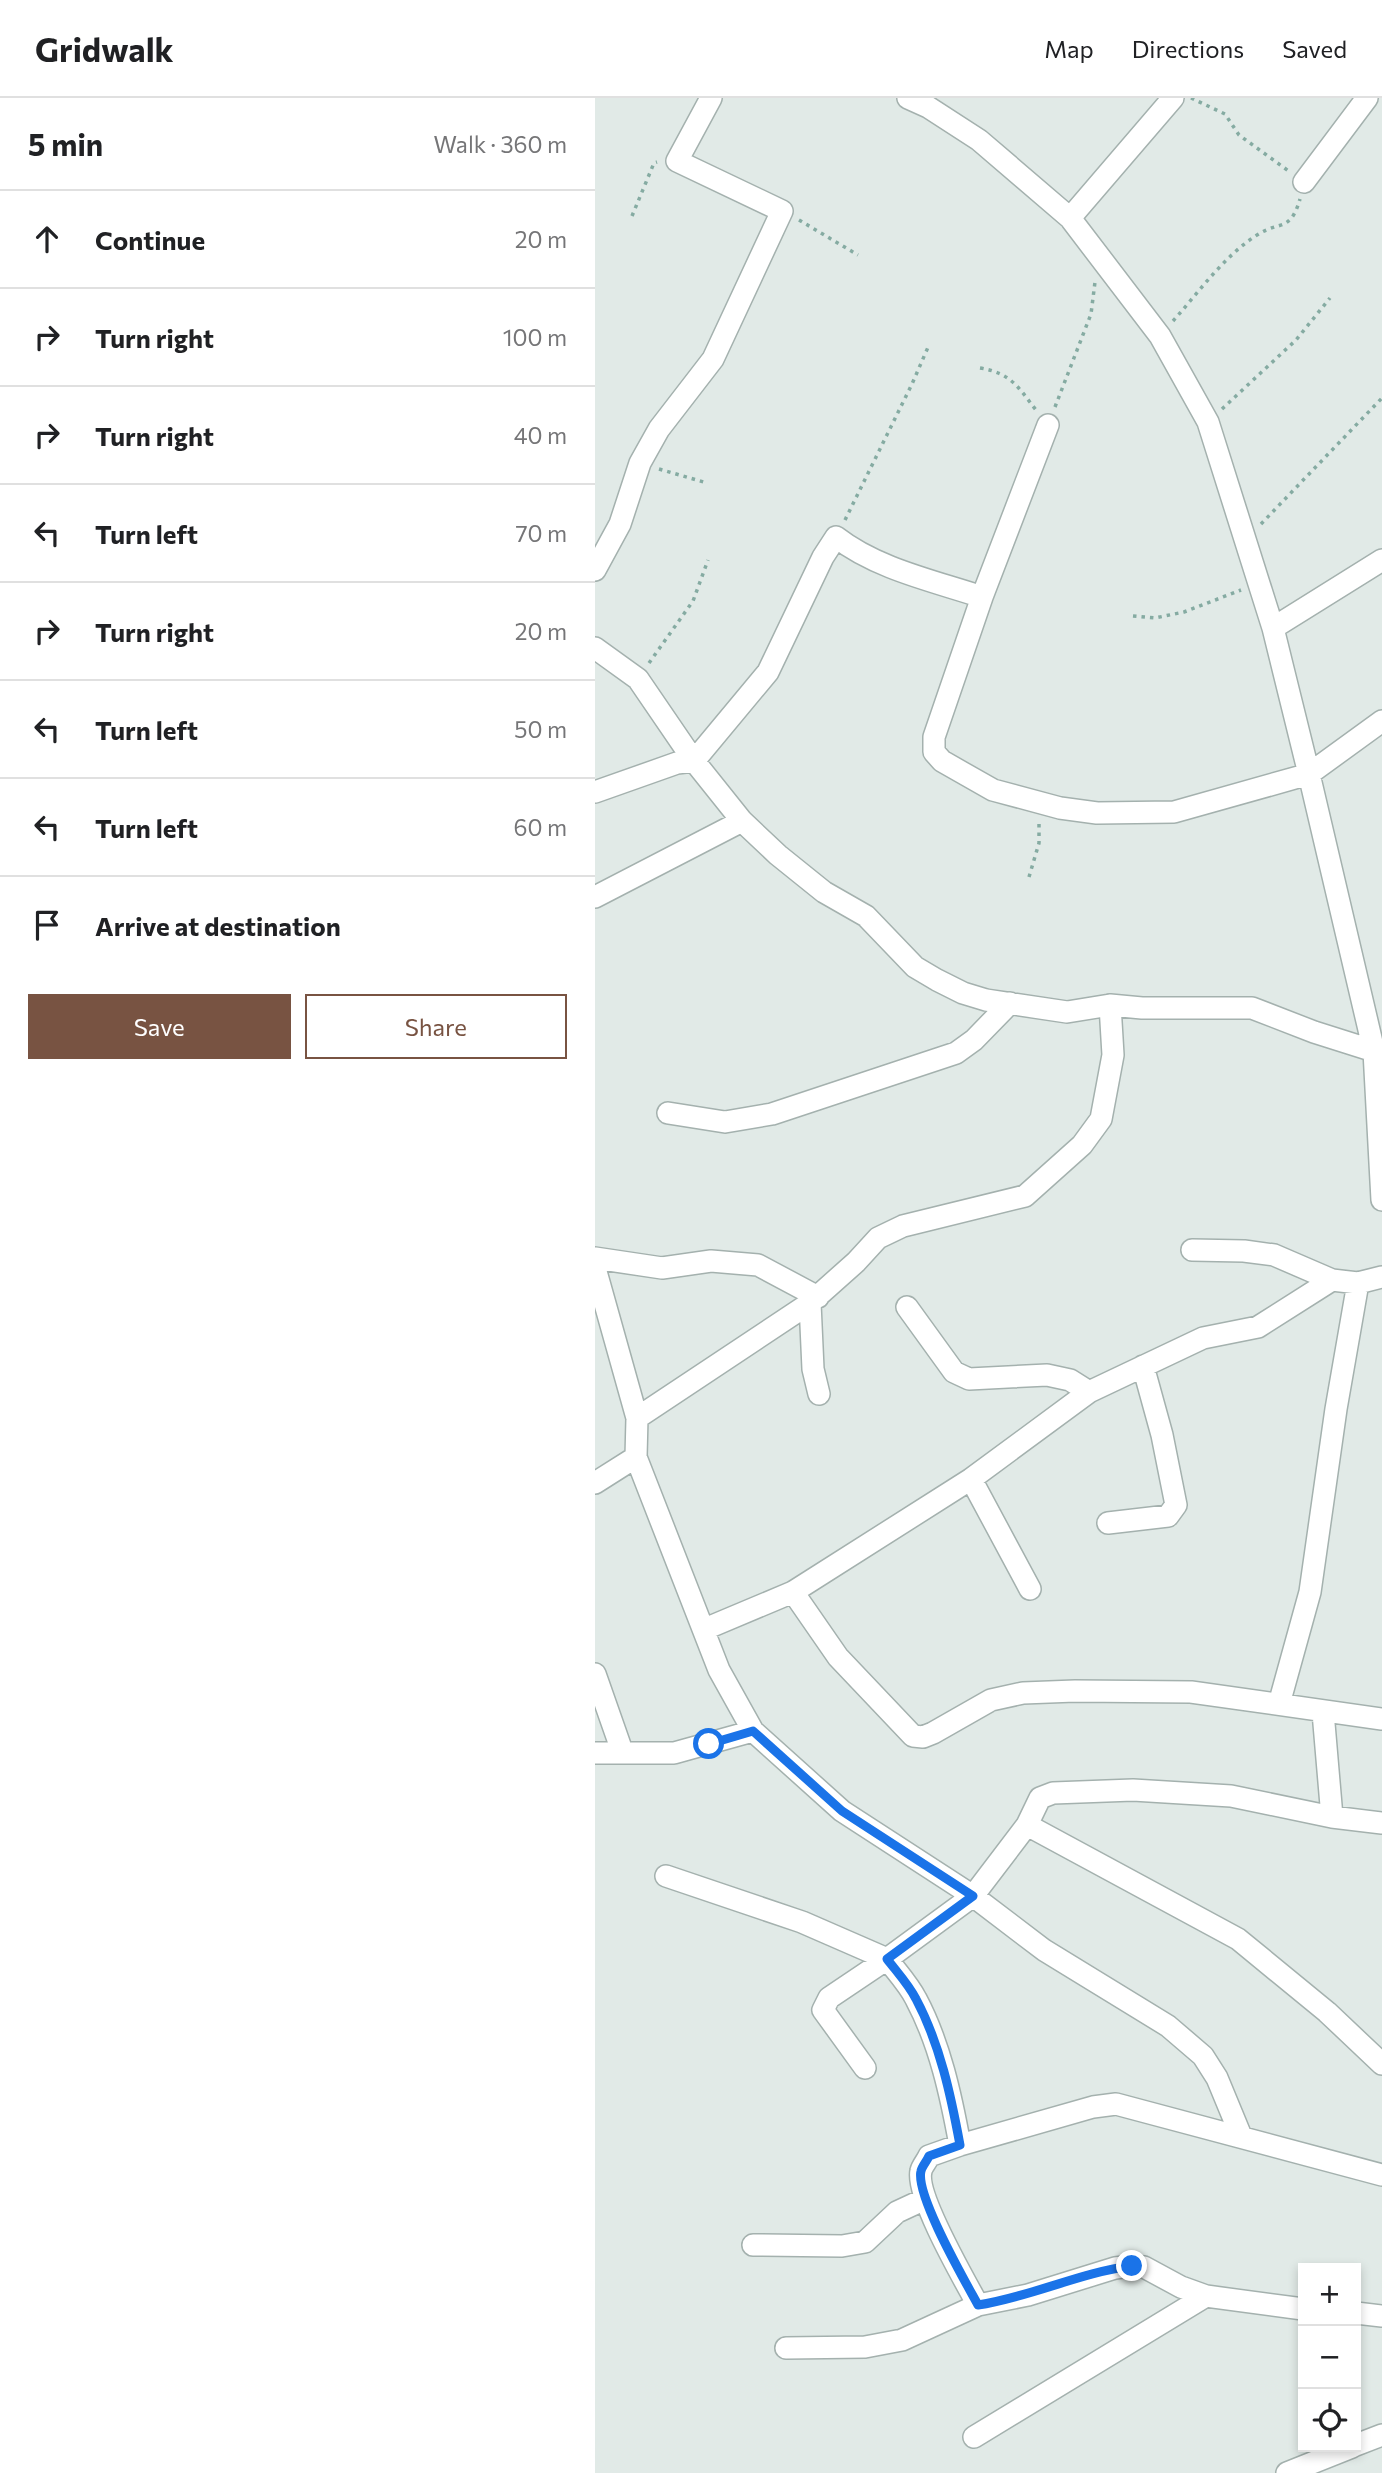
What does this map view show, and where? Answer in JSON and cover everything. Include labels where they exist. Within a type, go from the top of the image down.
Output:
[{"type":"street","points":[[595,570],[619,524],[640,463],[659,429],[713,359],[782,211],[677,161],[711,98]]},
{"type":"street","points":[[908,98],[929,103],[979,140],[1070,218],[1160,335],[1208,422],[1273,628],[1374,1051],[1382,1200]]},
{"type":"street","points":[[1070,218],[1173,98]]},
{"type":"street","points":[[1304,182],[1367,98]]},
{"type":"street","points":[[1048,425],[982,597],[934,737],[934,752],[942,761],[993,790],[1060,808],[1097,813],[1174,811],[1309,774],[1382,721]]},
{"type":"street","points":[[595,792],[677,763],[694,761],[768,672],[823,557],[836,537],[897,569],[982,597]]},
{"type":"street","points":[[1273,628],[1382,561]]},
{"type":"street","points":[[595,648],[638,679],[694,761],[743,821],[778,855],[824,892],[866,916],[915,967],[963,993],[986,1000],[1067,1012],[1110,1005],[1142,1008],[1252,1008],[1374,1051]]},
{"type":"street","points":[[595,897],[743,821]]},
{"type":"street","points":[[668,1113],[726,1122],[772,1114],[956,1053],[974,1040],[1010,1003]]},
{"type":"street","points":[[636,1418],[814,1300],[878,1238],[903,1226],[1025,1196],[1082,1145],[1101,1119],[1113,1055],[1110,1005]]},
{"type":"street","points":[[1192,1250],[1244,1251],[1274,1255],[1332,1280],[1358,1283],[1382,1278]]},
{"type":"street","points":[[595,1258],[662,1268],[711,1262],[758,1265],[814,1300]]},
{"type":"street","points":[[595,1268],[636,1418],[636,1457],[719,1670],[753,1731],[842,1811],[973,1896],[1044,1950],[1168,2026],[1203,2056],[1217,2078],[1241,2136]]},
{"type":"street","points":[[705,1629],[793,1592],[971,1479],[1089,1392],[1203,1338],[1258,1326],[1332,1280]]},
{"type":"street","points":[[1279,1703],[1310,1591],[1336,1409],[1358,1283]]},
{"type":"street","points":[[814,1300],[813,1369],[819,1394]]},
{"type":"street","points":[[907,1307],[954,1372],[969,1379],[1047,1375],[1070,1380],[1089,1392]]},
{"type":"street","points":[[1108,1523],[1168,1516],[1176,1504],[1162,1435],[1143,1366]]},
{"type":"street","points":[[595,1483],[636,1457]]},
{"type":"street","points":[[971,1479],[1030,1589]]},
{"type":"street","points":[[793,1592],[838,1657],[913,1736],[923,1737],[991,1700],[1023,1693],[1075,1691],[1191,1692],[1382,1719]]},
{"type":"street","points":[[595,1674],[622,1751]]},
{"type":"street","points":[[1323,1712],[1332,1817]]},
{"type":"street","points":[[595,1753],[674,1753],[753,1731]]},
{"type":"street","points":[[866,2068],[823,2010],[829,1998],[973,1896],[1027,1825],[1041,1798],[1053,1793],[1133,1790],[1231,1797],[1332,1817],[1382,1823]]},
{"type":"street","points":[[1027,1825],[1238,1939],[1327,2012],[1382,2064]]},
{"type":"street","points":[[666,1877],[802,1922],[887,1959],[915,1996],[926,2019],[949,2089],[960,2145]]},
{"type":"street","points":[[978,2305],[951,2256],[925,2199],[920,2172],[929,2156],[960,2145],[1093,2106],[1117,2104],[1382,2175]]},
{"type":"street","points":[[753,2245],[842,2246],[865,2242],[897,2212],[925,2199]]},
{"type":"street","points":[[786,2348],[865,2347],[902,2340],[978,2305],[1028,2295],[1115,2268],[1132,2266],[1144,2267],[1181,2287],[1206,2296],[1298,2308]]},
{"type":"street","points":[[974,2437],[1206,2296]]},
{"type":"street","points":[[1361,2314],[1382,2316]]},
{"type":"street","points":[[1361,2443],[1382,2435]]},
{"type":"street","points":[[1287,2473],[1339,2452]]},
{"type":"path","points":[[1160,335],[1228,259],[1258,234],[1285,225],[1296,214],[1304,182],[1239,135],[1225,114],[1190,98]]},
{"type":"path","points":[[632,216],[654,163],[662,159],[677,161]]},
{"type":"path","points":[[782,211],[825,233],[858,255]]},
{"type":"path","points":[[1048,425],[1091,314],[1098,255]]},
{"type":"path","points":[[1208,422],[1296,340],[1330,298]]},
{"type":"path","points":[[836,537],[929,345]]},
{"type":"path","points":[[980,368],[1003,374],[1013,380],[1048,425]]},
{"type":"path","points":[[1244,540],[1382,398]]},
{"type":"path","points":[[640,463],[707,483]]},
{"type":"path","points":[[638,679],[693,601],[708,560]]},
{"type":"path","points":[[1133,616],[1155,618],[1184,612],[1258,583]]},
{"type":"path","points":[[1029,877],[1039,843],[1039,801]]},
{"type":"route","points":[[709,1744],[753,1731],[842,1811],[973,1896],[887,1959],[915,1996],[926,2019],[949,2089],[960,2145],[929,2156],[920,2172],[925,2199],[951,2256],[978,2305],[1002,2302],[1115,2268],[1132,2266]]}]
